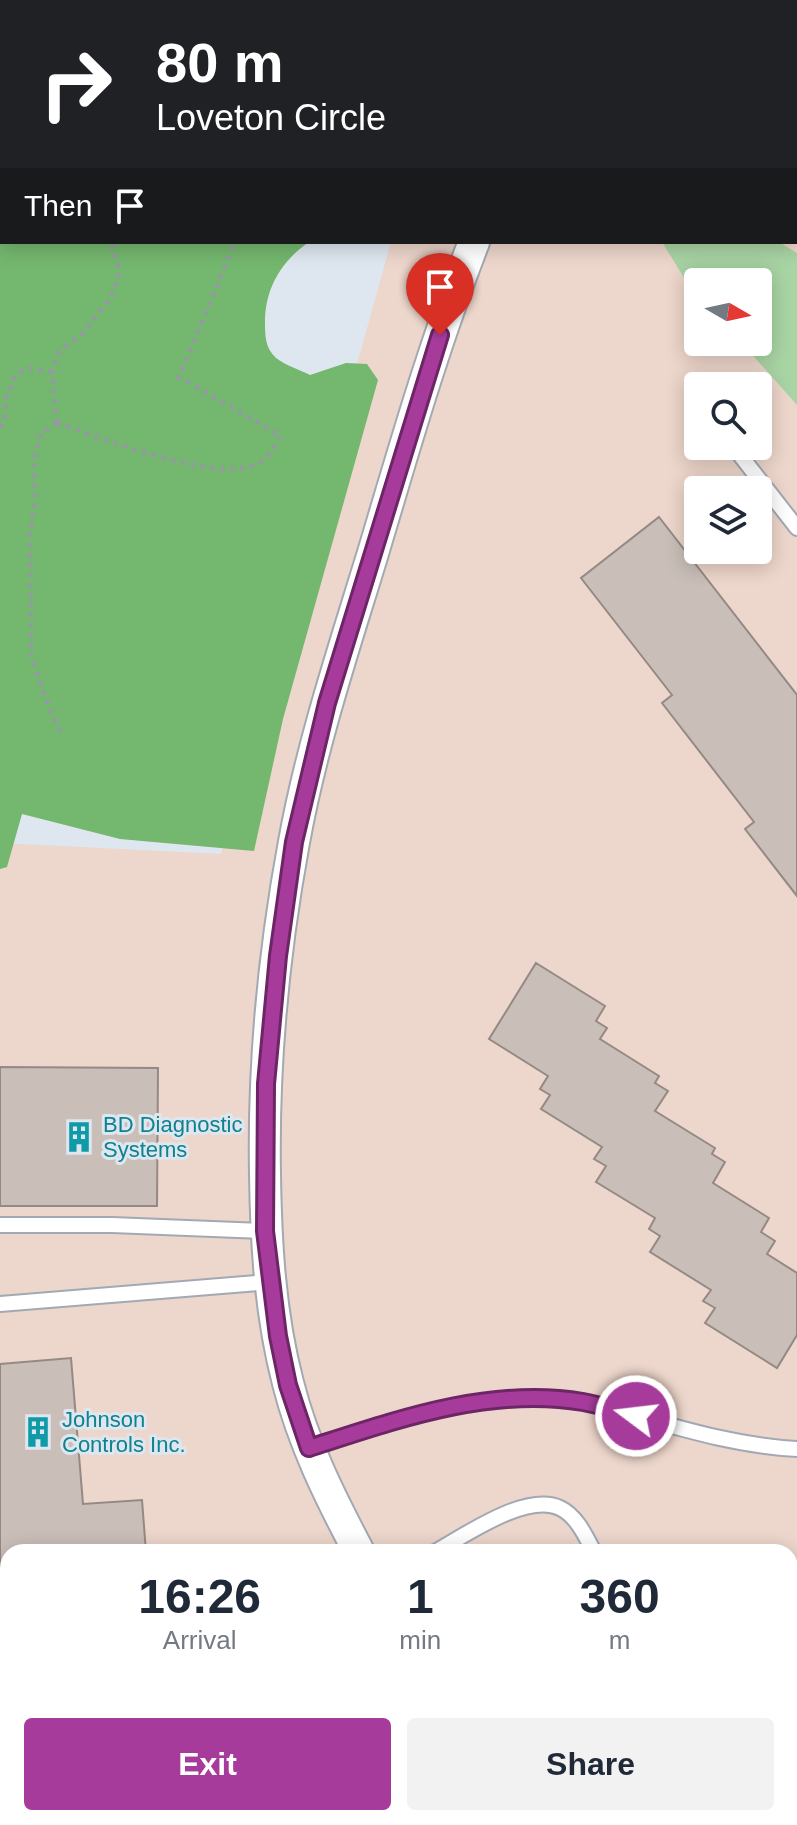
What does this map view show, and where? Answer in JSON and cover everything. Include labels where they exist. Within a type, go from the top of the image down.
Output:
[{"type":"street","points":[[355,1544],[309,1448],[288,1385],[270,1282],[265,1231],[266,1084],[276,971],[294,842],[332,688],[431,360],[473,244]]},
{"type":"lane","points":[[744,460],[797,528]]},
{"type":"lane","points":[[0,1225],[112,1225],[265,1231]]},
{"type":"lane","points":[[0,1304],[270,1282]]},
{"type":"lane","points":[[309,1448],[389,1422],[459,1405],[518,1398],[583,1402],[715,1438],[797,1449]]},
{"type":"lane","points":[[450,1544],[513,1510],[539,1505],[561,1508],[580,1527],[590,1544]]},
{"type":"path","points":[[57,423],[52,372],[59,352],[84,332],[110,299],[120,272],[112,244]]},
{"type":"path","points":[[62,735],[31,654],[30,536],[35,497],[34,460],[41,433],[57,423],[182,463],[236,471],[262,462],[281,436],[179,377],[234,244]]},
{"type":"path","points":[[0,427],[16,374],[31,368],[52,372]]},
{"type":"shaded area","points":[[390,244],[797,244],[797,1544],[0,1544],[0,843],[221,854]]},
{"type":"green space","points":[[0,244],[306,244],[283,267],[268,298],[265,322],[270,350],[280,361],[310,375],[346,363],[367,364],[378,380],[283,719],[254,851],[120,839],[22,814],[7,867],[0,869]]},
{"type":"green space","points":[[663,244],[782,244],[797,253],[797,405],[772,377],[772,372],[768,372],[753,356],[772,356],[772,268],[684,268],[684,278]]},
{"type":"building","points":[[659,517],[684,549],[684,564],[695,564],[797,695],[797,896],[745,829],[754,822],[662,703],[672,695],[581,578]]},
{"type":"building","points":[[536,963],[605,1006],[596,1021],[607,1028],[600,1039],[659,1076],[655,1083],[668,1091],[655,1111],[715,1148],[712,1154],[725,1162],[713,1183],[769,1218],[761,1232],[775,1241],[767,1254],[797,1273],[797,1335],[777,1368],[705,1323],[715,1308],[703,1301],[711,1290],[650,1252],[660,1236],[649,1229],[655,1218],[596,1182],[606,1166],[594,1159],[602,1147],[541,1109],[550,1095],[540,1089],[548,1076],[489,1039]]},
{"type":"building","name":"BD Diagnostic Systems","points":[[0,1067],[158,1068],[157,1206],[0,1206]]},
{"type":"building","name":"Johnson Controls Inc.","points":[[71,1358],[83,1504],[142,1500],[145,1544],[0,1544],[0,1364]]},
{"type":"place","name":"BD Diagnostic Systems","points":[[79,1137]]},
{"type":"place","name":"Johnson Controls Inc.","points":[[38,1432]]},
{"type":"route","points":[[440,335],[327,703],[294,842],[271,1016],[266,1084],[265,1231],[278,1336],[288,1385],[309,1448],[389,1422],[459,1405],[518,1398],[583,1402],[636,1416]]}]
